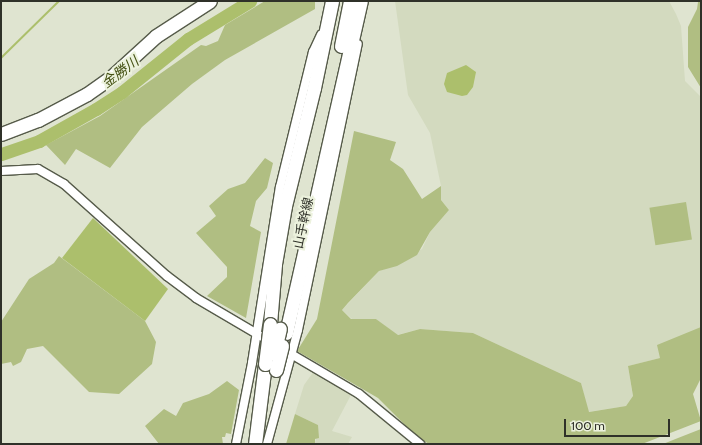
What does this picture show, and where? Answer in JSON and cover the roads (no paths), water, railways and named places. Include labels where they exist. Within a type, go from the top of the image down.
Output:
[{"type":"main road","points":[[1,134],[38,120],[87,94],[110,78],[156,36],[210,1]]},
{"type":"main road","points":[[279,328],[282,222],[314,88],[332,1]]},
{"type":"main road","name":"山手幹線","points":[[255,444],[350,1]]},
{"type":"main road","points":[[279,328],[361,1]]},
{"type":"main road","points":[[255,444],[271,368]]},
{"type":"street","points":[[267,444],[291,356],[347,97],[358,41],[361,1]]},
{"type":"street","points":[[236,444],[257,334],[280,187],[313,52],[327,23]]},
{"type":"street","points":[[1,171],[38,169],[49,174],[64,184],[167,276],[196,298],[291,356],[359,394],[420,444]]},
{"type":"waterway","points":[[1,58],[59,1]]},
{"type":"waterway","name":"金勝川","points":[[1,154],[39,141],[96,109],[122,92],[188,39],[250,1]]}]
